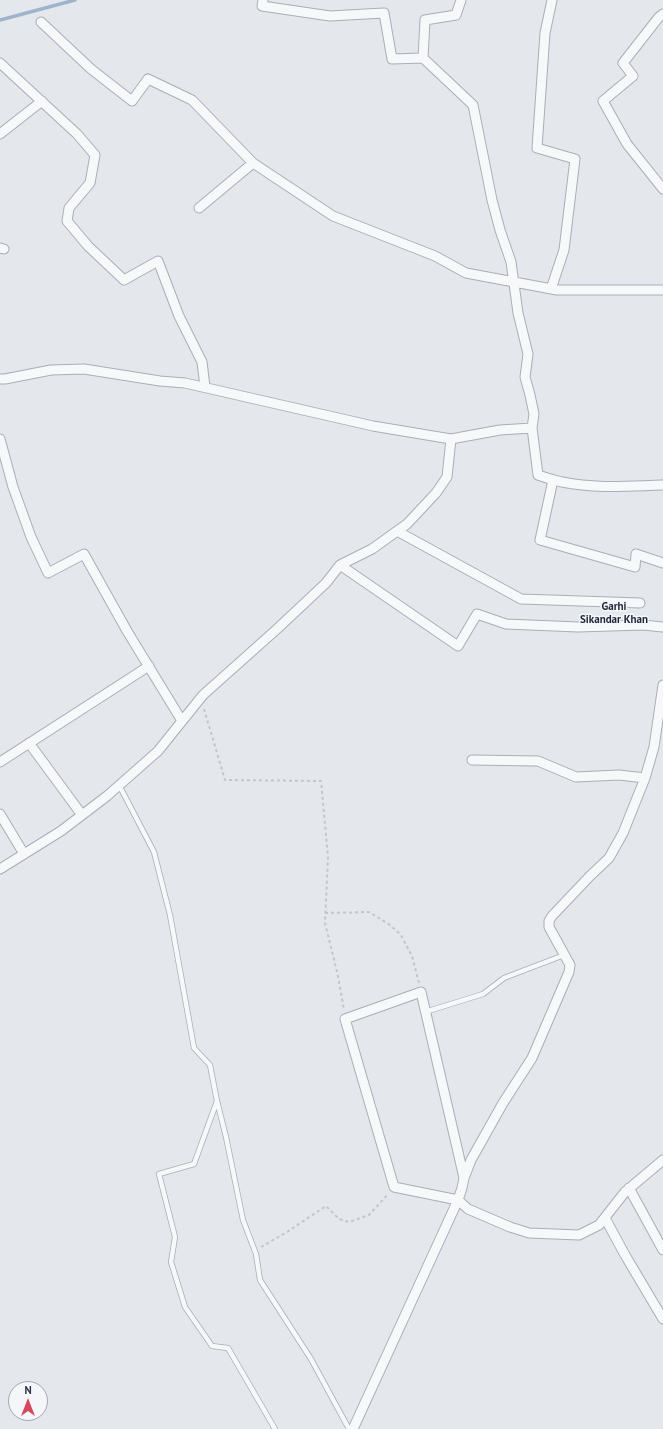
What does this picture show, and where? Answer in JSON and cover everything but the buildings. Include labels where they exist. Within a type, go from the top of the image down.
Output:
[{"type":"street","points":[[263,0],[262,6],[330,16],[384,13],[392,59],[423,58],[473,105],[492,200],[511,262],[518,313],[528,354],[525,377],[534,414],[532,428],[538,475],[552,480],[581,486],[603,488],[663,485]]},
{"type":"street","points":[[423,58],[425,20],[456,15],[461,0]]},
{"type":"street","points":[[551,289],[564,250],[575,159],[537,148],[545,33],[552,0]]},
{"type":"street","points":[[663,14],[623,62],[633,76],[603,101],[627,144],[663,189]]},
{"type":"street","points":[[41,22],[91,69],[132,101],[148,79],[192,100],[253,163],[333,216],[435,256],[466,273],[551,289],[663,290]]},
{"type":"street","points":[[0,63],[77,134],[95,155],[90,183],[69,208],[67,220],[88,246],[124,280],[158,261],[179,316],[202,362],[205,387]]},
{"type":"street","points":[[0,134],[42,101]]},
{"type":"street","points":[[199,208],[253,163]]},
{"type":"street","points":[[0,379],[51,370],[84,369],[160,381],[185,383],[373,426],[451,438],[500,430],[532,428]]},
{"type":"street","points":[[0,869],[61,831],[119,785],[158,751],[201,698],[305,604],[326,583],[340,565],[372,549],[407,524],[436,493],[447,477],[451,438]]},
{"type":"street","points":[[0,439],[13,487],[31,537],[48,573],[84,554],[182,721]]},
{"type":"street","points":[[552,480],[540,540],[635,567],[636,554],[663,563]]},
{"type":"street","points":[[397,531],[521,599],[640,603]]},
{"type":"street","points":[[340,565],[458,646],[477,614],[506,624],[578,627],[643,625],[663,627]]},
{"type":"street","points":[[0,762],[149,666]]},
{"type":"street","points":[[354,1429],[458,1200],[464,1178],[479,1145],[532,1058],[569,972],[570,965],[549,927],[548,921],[609,858],[623,833],[645,778],[654,747],[663,685]]},
{"type":"street","points":[[30,743],[82,815]]},
{"type":"street","points":[[472,760],[538,761],[576,777],[619,776],[645,778]]},
{"type":"street","points":[[0,814],[24,854]]},
{"type":"street","points":[[464,1178],[421,992],[345,1019],[394,1187],[458,1200],[468,1209],[510,1227],[529,1232],[579,1235],[599,1225],[629,1188],[663,1160]]},
{"type":"street","points":[[629,1188],[663,1250]]},
{"type":"street","points":[[605,1218],[663,1319]]},
{"type":"lane","points":[[119,785],[154,852],[170,915],[194,1048],[210,1065],[243,1220],[254,1251],[260,1280],[311,1359],[349,1429]]},
{"type":"lane","points":[[425,1012],[483,994],[504,978],[564,955]]},
{"type":"lane","points":[[217,1101],[194,1164],[159,1174],[175,1237],[171,1262],[185,1307],[212,1346],[228,1348],[275,1429]]},
{"type":"path","points":[[201,698],[225,780],[321,781],[328,857],[325,923],[338,976],[345,1019]]},
{"type":"path","points":[[325,913],[369,912],[390,925],[401,935],[412,956],[421,992]]},
{"type":"path","points":[[254,1251],[287,1232],[326,1206],[339,1219],[349,1222],[369,1215],[394,1187]]},
{"type":"waterway","points":[[0,20],[75,0]]},
{"type":"district","name":"Garhi Sikandar Khan","points":[[614,613]]}]
